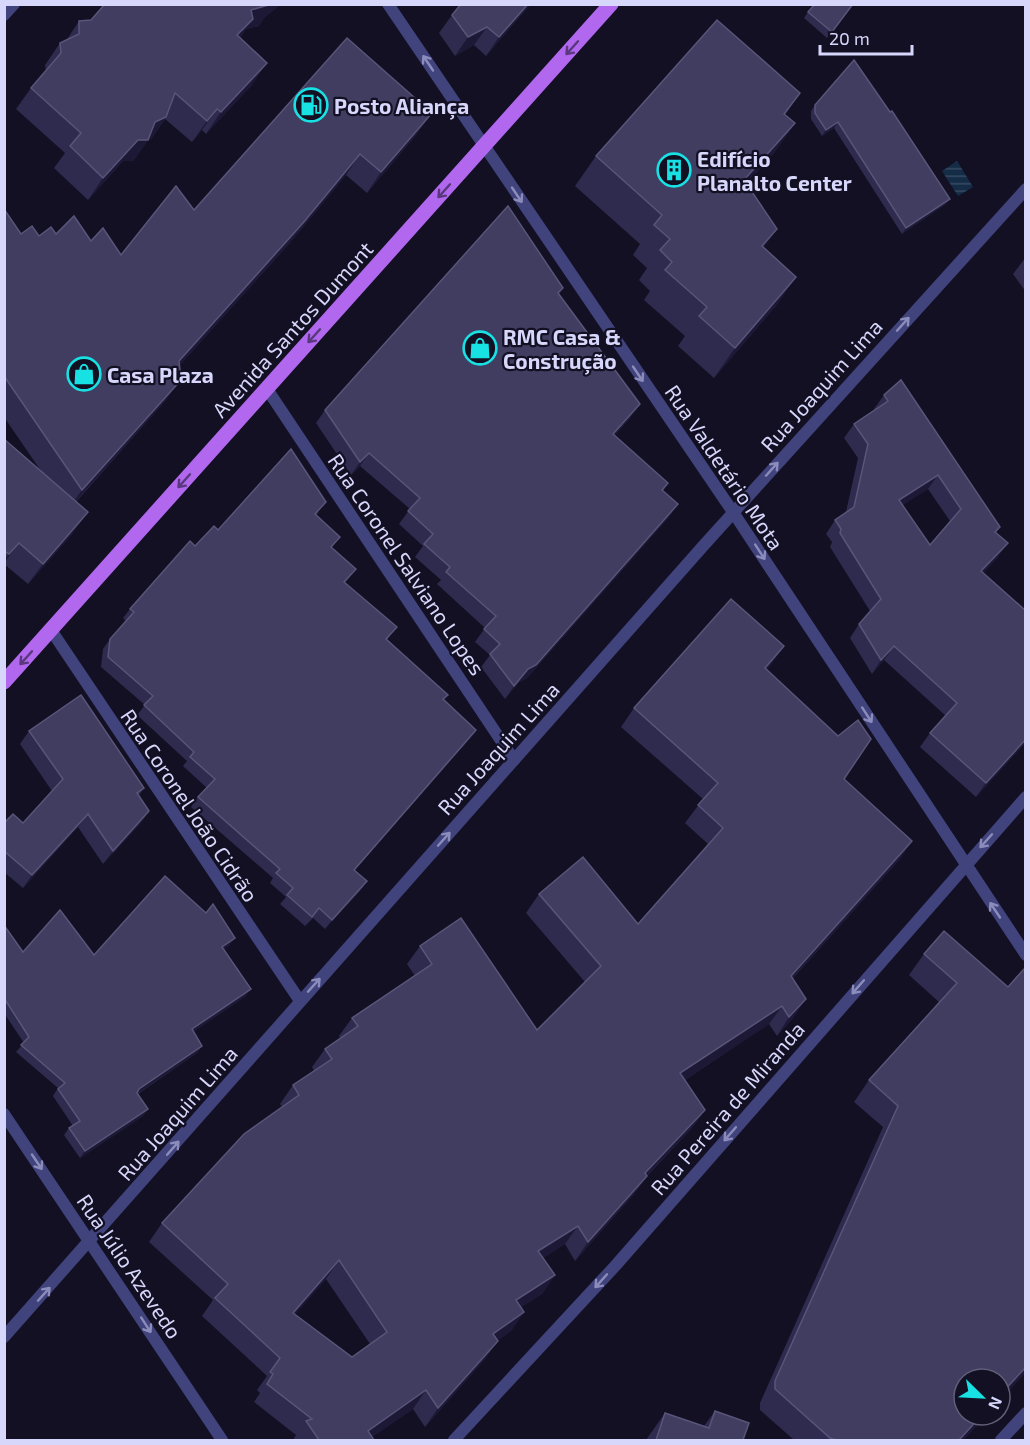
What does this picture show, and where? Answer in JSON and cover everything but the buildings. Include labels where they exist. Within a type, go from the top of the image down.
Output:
[{"type":"main road","name":"Avenida Santos Dumont","points":[[4,682],[611,4]]},
{"type":"street","points":[[4,15],[14,4]]},
{"type":"street","name":"Rua Valdetário Mota","points":[[388,4],[733,512],[1026,955]]},
{"type":"street","name":"Rua Joaquim Lima","points":[[4,1337],[91,1242],[300,1000],[733,512],[1026,189]]},
{"type":"street","name":"Rua Coronel Salviano Lopes","points":[[267,389],[514,760]]},
{"type":"street","name":"Rua Coronel João Cidrão","points":[[51,630],[300,1000]]},
{"type":"street","name":"Rua Pereira de Miranda","points":[[454,1440],[616,1265],[1026,797]]},
{"type":"street","name":"Rua Júlio Azevedo","points":[[4,1114],[222,1440]]},
{"type":"street","points":[[1001,1440],[1026,1413]]},
{"type":"water","points":[[957,161],[973,187],[958,196],[942,171]]},
{"type":"place","name":"Posto Aliança","points":[[311,105]]},
{"type":"place","name":"Edifício Planalto Center","points":[[674,170]]},
{"type":"place","name":"RMC Casa & Construção","points":[[480,348]]},
{"type":"place","name":"Casa Plaza","points":[[84,374]]}]
